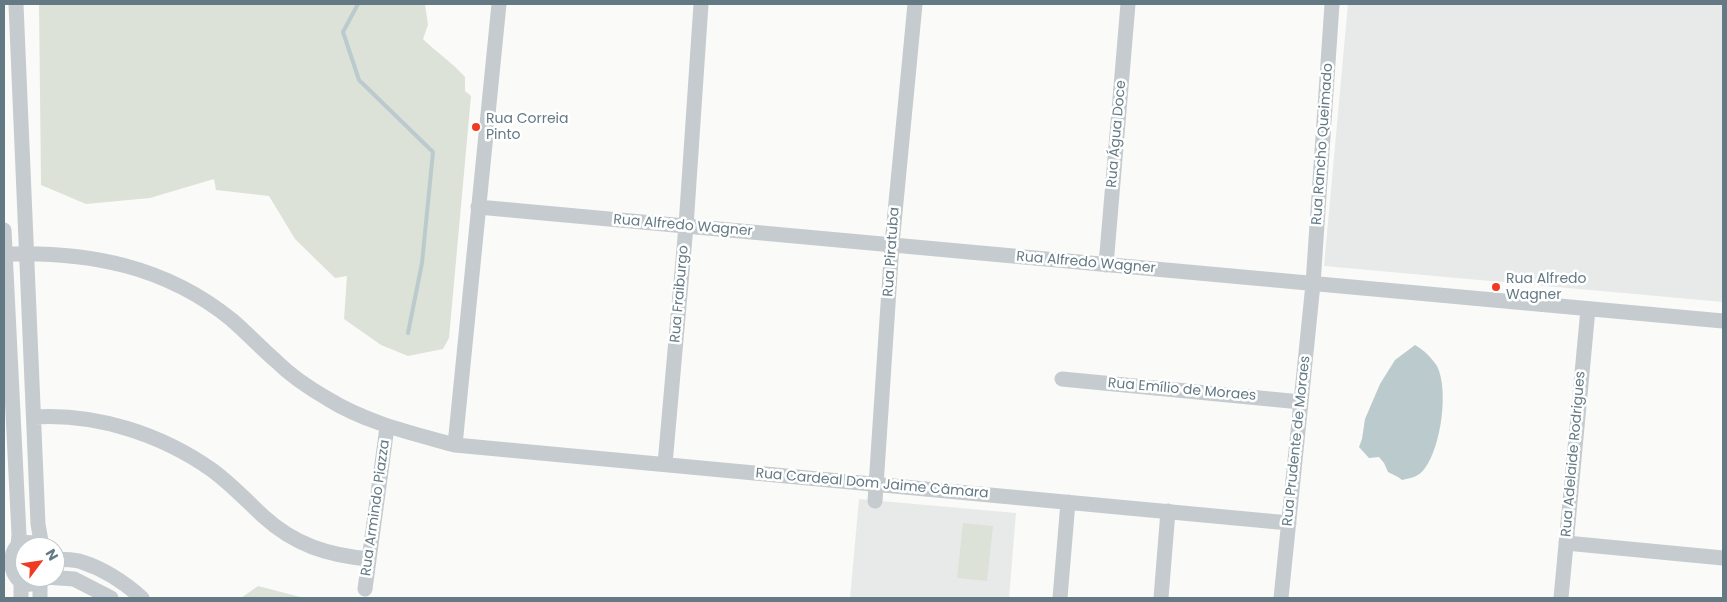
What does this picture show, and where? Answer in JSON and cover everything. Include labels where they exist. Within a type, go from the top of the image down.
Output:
[{"type":"street","points":[[16,4],[38,524],[40,537]]},
{"type":"street","points":[[455,445],[499,4]]},
{"type":"street","name":"Rua Fraiburgo","points":[[665,464],[686,226],[701,4]]},
{"type":"street","name":"Rua Piratuba","points":[[875,500],[892,244],[915,4]]},
{"type":"street","name":"Rua Água Doce","points":[[1106,265],[1128,4]]},
{"type":"street","name":"Rua Rancho Queimado","points":[[1313,284],[1332,4]]},
{"type":"street","name":"Rua Alfredo Wagner","points":[[478,207],[1723,321]]},
{"type":"street","points":[[4,230],[19,535],[10,552],[8,562],[21,598]]},
{"type":"street","name":"Rua Cardeal Dom Jaime Câmara","points":[[5,254],[40,253],[118,263],[138,268],[176,284],[230,318],[277,363],[311,389],[348,410],[387,427],[455,445],[1289,522]]},
{"type":"street","name":"Rua Prudente de Moraes","points":[[1282,598],[1313,284]]},
{"type":"street","name":"Rua Adelaide Rodrigues","points":[[1561,598],[1588,309]]},
{"type":"street","name":"Rua Emílio de Moraes","points":[[1062,379],[1301,402]]},
{"type":"street","points":[[34,416],[80,418],[134,431],[159,441],[194,458],[212,470],[246,498],[272,523],[294,538],[326,552],[369,559]]},
{"type":"street","name":"Rua Armindo Piazza","points":[[365,589],[387,427]]},
{"type":"street","points":[[1060,598],[1068,502]]},
{"type":"street","points":[[1161,598],[1168,511]]},
{"type":"street","points":[[1566,543],[1723,558]]},
{"type":"street","points":[[65,560],[81,562],[95,568],[123,583],[142,598]]},
{"type":"street","points":[[65,579],[74,579],[111,598]]},
{"type":"shaded area","points":[[39,4],[425,4],[428,25],[423,39],[465,77],[465,91],[471,96],[449,338],[443,349],[408,356],[381,345],[344,319],[347,276],[335,278],[295,239],[269,196],[216,190],[214,179],[150,198],[86,204],[41,185]]},
{"type":"shaded area","points":[[1348,4],[1723,4],[1723,302],[1324,266]]},
{"type":"shaded area","points":[[1415,345],[1427,354],[1437,366],[1441,376],[1442,418],[1431,459],[1423,471],[1412,478],[1402,480],[1388,472],[1379,457],[1369,458],[1359,447],[1365,419],[1380,384],[1395,360]]},
{"type":"shaded area","points":[[859,499],[1016,513],[1009,598],[850,598]]},
{"type":"shaded area","points":[[963,523],[993,526],[987,581],[957,578]]},
{"type":"shaded area","points":[[258,586],[304,598],[241,598]]},
{"type":"waterway","points":[[358,4],[343,32],[359,80],[433,152],[422,263],[408,333]]},
{"type":"place","name":"Rua Correia Pinto","points":[[476,127]]},
{"type":"place","name":"Rua Alfredo Wagner","points":[[1496,287]]}]
